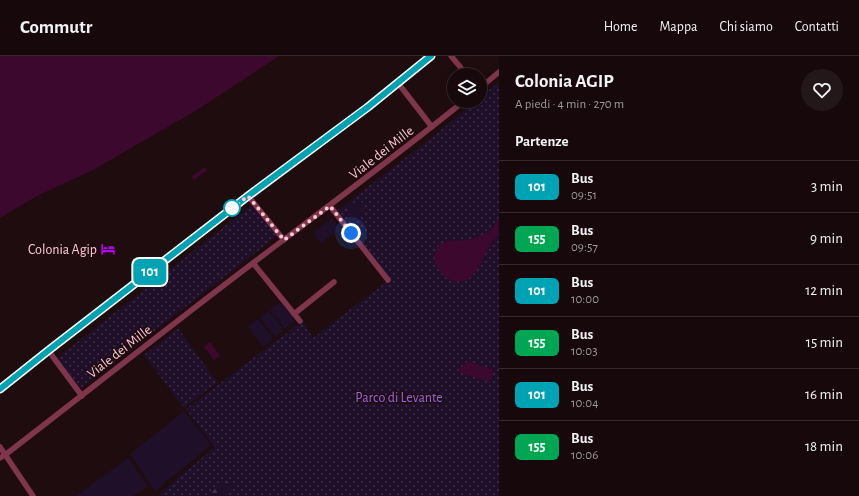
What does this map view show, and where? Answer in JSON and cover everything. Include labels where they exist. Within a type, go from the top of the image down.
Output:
[{"type":"street","points":[[0,389],[248,196],[335,132],[431,56]]},
{"type":"street","points":[[451,56],[461,68]]},
{"type":"street","points":[[487,82],[499,72]]},
{"type":"street","points":[[398,83],[432,127]]},
{"type":"street","name":"Viale dei Mille","points":[[3,457],[455,108]]},
{"type":"street","points":[[248,196],[284,240]]},
{"type":"street","points":[[330,206],[388,280]]},
{"type":"street","points":[[253,263],[300,321]]},
{"type":"street","points":[[294,314],[334,282]]},
{"type":"street","points":[[49,350],[82,396]]},
{"type":"street","points":[[0,447],[3,457],[33,496]]},
{"type":"green space","name":"Parco di Levante","points":[[499,82],[499,496],[162,496],[159,494],[215,447],[186,409],[303,321],[313,338],[390,279],[338,210],[468,108],[487,108],[487,92]]},
{"type":"green space","points":[[377,199],[379,201],[356,219],[353,218],[347,210],[349,206],[341,206],[359,200],[362,202],[363,208],[365,208]]},
{"type":"green space","points":[[252,205],[277,236],[81,388],[57,358]]},
{"type":"green space","points":[[332,218],[340,229],[321,243],[313,233]]},
{"type":"green space","points":[[280,302],[295,321],[285,329],[270,310]]},
{"type":"green space","points":[[269,311],[284,330],[275,337],[260,318]]},
{"type":"green space","points":[[258,319],[273,339],[263,347],[248,326]]},
{"type":"green space","points":[[178,328],[217,382],[184,408],[144,355]]},
{"type":"green space","points":[[184,411],[211,445],[155,491],[130,454]]},
{"type":"green space","points":[[128,458],[148,486],[133,496],[76,496]]},
{"type":"green space","points":[[229,481],[231,482],[231,486],[227,496],[210,496],[215,489]]},
{"type":"shaded area","points":[[0,56],[279,56],[197,110],[93,170],[37,196],[0,218]]},
{"type":"shaded area","points":[[205,167],[207,170],[194,180],[192,176]]},
{"type":"shaded area","points":[[499,217],[499,234],[490,244],[481,264],[473,275],[468,279],[455,281],[442,274],[435,262],[435,256],[439,245],[449,241],[464,241],[473,239],[490,231],[494,227]]},
{"type":"shaded area","points":[[210,342],[220,356],[214,360],[204,347]]},
{"type":"shaded area","points":[[468,361],[492,369],[492,375],[488,381],[458,371]]},
{"type":"bus line","name":"101","points":[[0,389],[248,196],[368,107],[431,56]]},
{"type":"place","name":"Colonia Agip","points":[[108,249]]},
{"type":"route","points":[[232,208],[227,213],[248,196],[284,240],[330,206],[351,233]]}]
